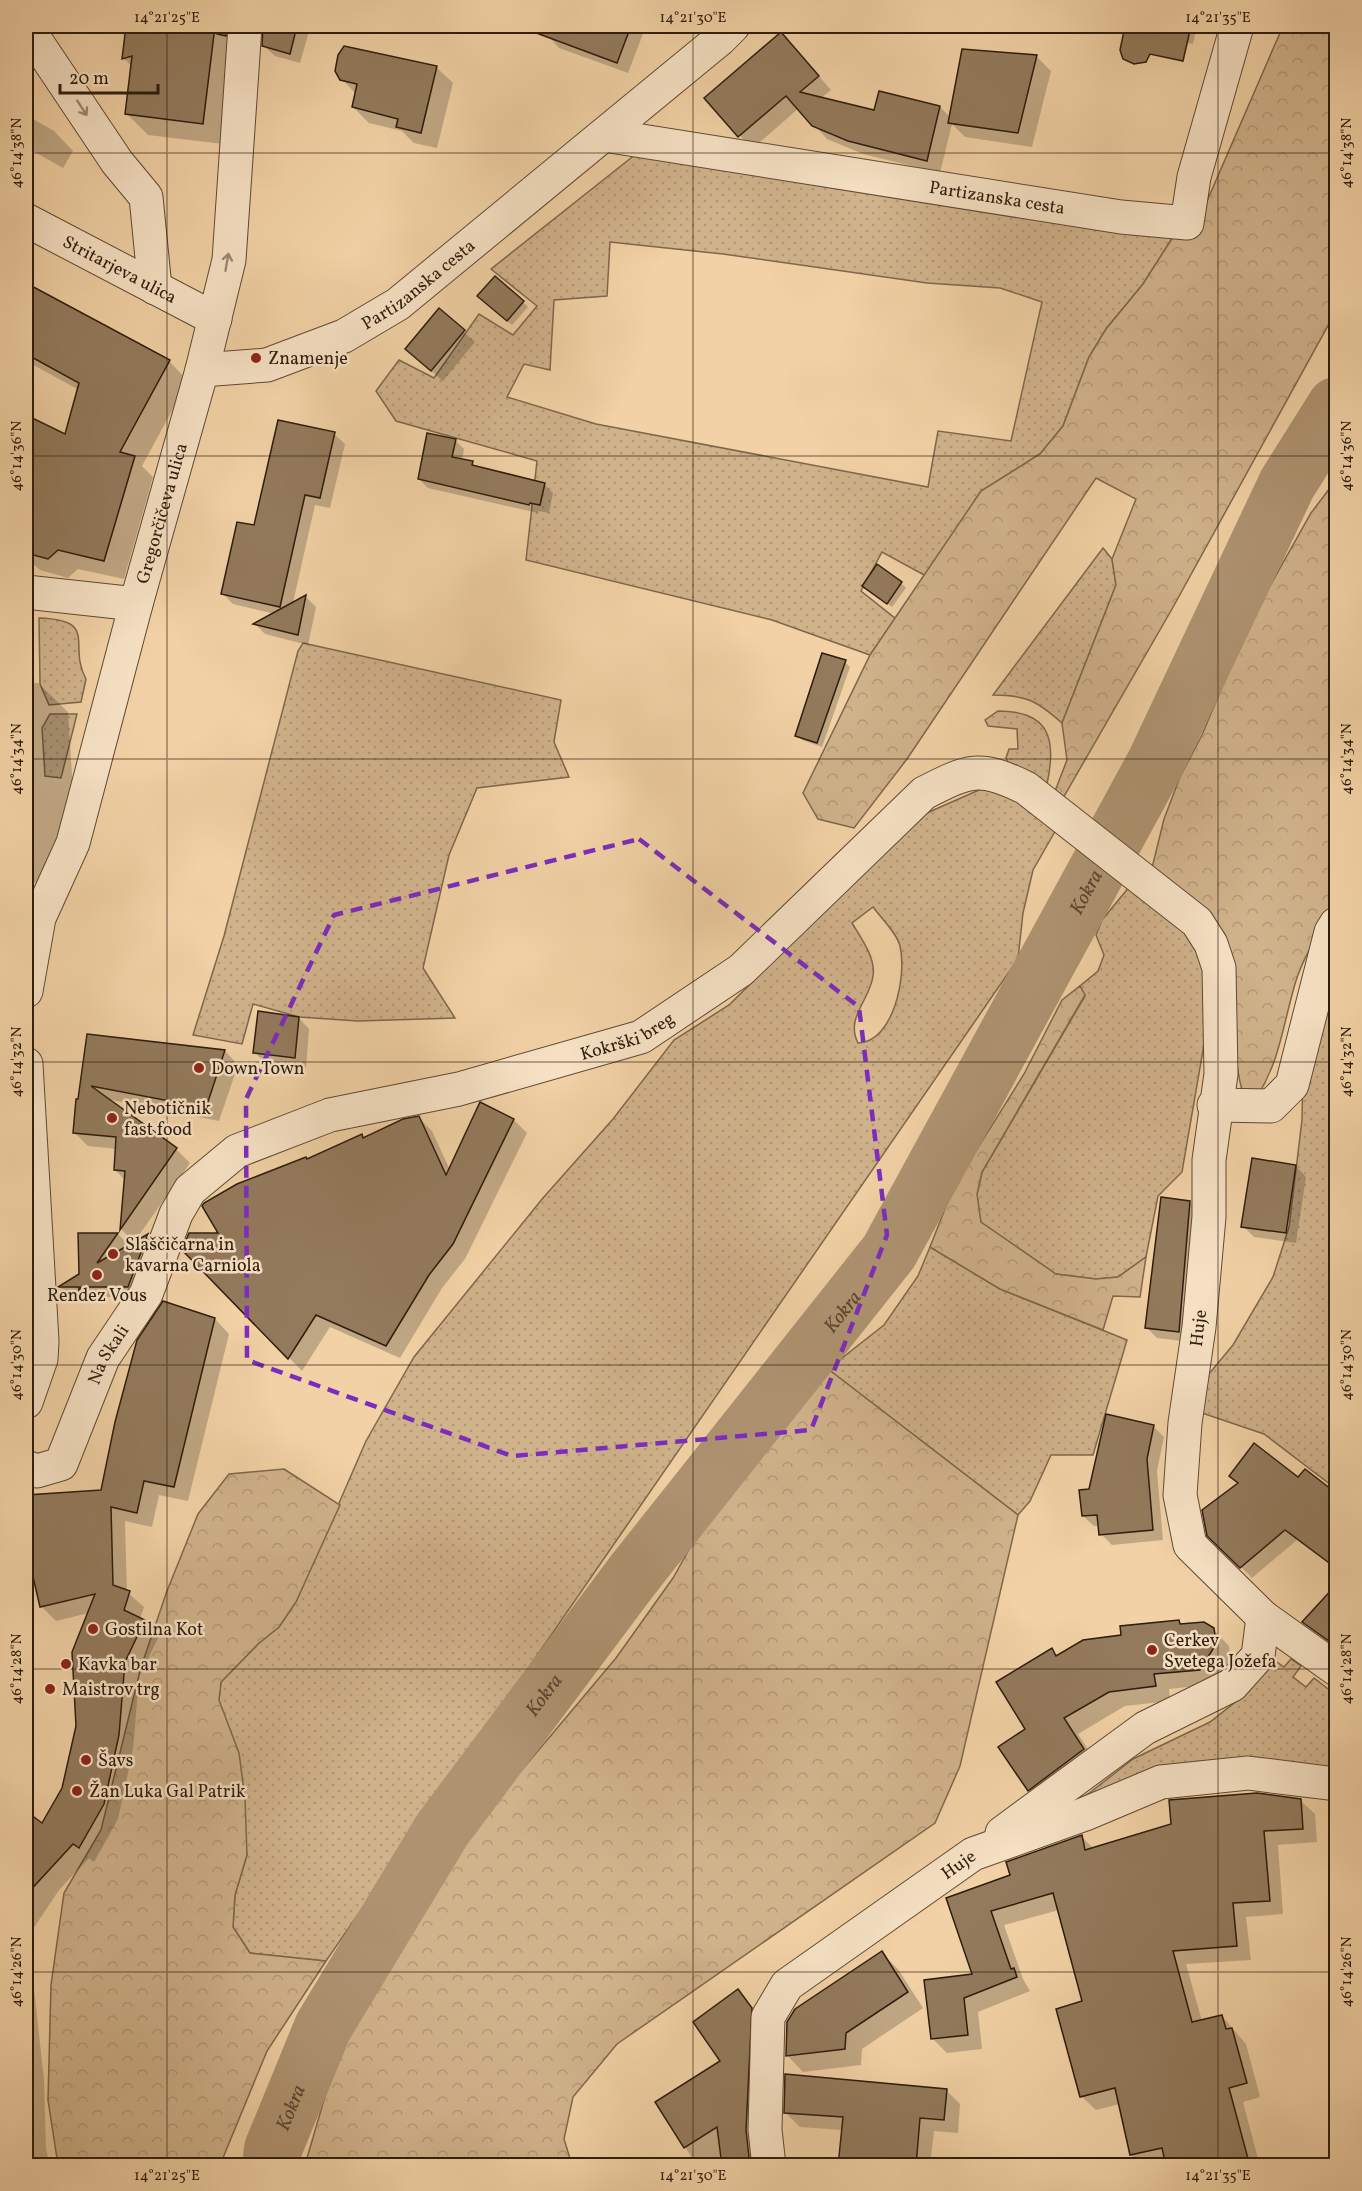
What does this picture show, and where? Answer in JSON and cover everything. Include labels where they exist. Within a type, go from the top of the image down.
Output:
[{"type":"street","points":[[26,26],[117,162],[146,196],[155,288]]},
{"type":"street","name":"Gregorčičeva ulica","points":[[26,983],[32,918],[74,843],[136,604],[202,370],[229,260],[245,26]]},
{"type":"street","name":"Partizanska cesta","points":[[202,370],[267,365],[345,336],[398,303],[733,26]]},
{"type":"street","name":"Partizanska cesta","points":[[604,135],[1120,217],[1187,223],[1194,177],[1237,26]]},
{"type":"street","name":"Stritarjeva ulica","points":[[26,220],[215,319]]},
{"type":"street","points":[[26,592],[136,604]]},
{"type":"street","name":"Kokrški breg","points":[[176,1214],[190,1190],[237,1151],[330,1115],[459,1089],[640,1037],[741,970],[924,793],[975,771],[1000,776],[1026,788],[1197,922]]},
{"type":"street","name":"Huje","points":[[1197,922],[1211,944],[1219,968],[1221,1074],[1214,1105],[1209,1160],[1209,1217],[1199,1327],[1185,1423],[1180,1495],[1190,1545],[1263,1617],[1336,1670]]},
{"type":"street","points":[[1214,1105],[1271,1106],[1292,1085],[1328,943],[1336,924]]},
{"type":"street","points":[[26,1064],[42,1341],[41,1359],[26,1402]]},
{"type":"street","name":"Na Skali","points":[[26,1467],[37,1471],[61,1464],[103,1358],[146,1294],[176,1214]]},
{"type":"street","points":[[973,1854],[1145,1728],[1232,1685],[1258,1656],[1263,1617]]},
{"type":"street","name":"Huje","points":[[770,2166],[765,2130],[768,2017],[787,1984],[973,1854],[1085,1814],[1161,1782],[1248,1773],[1336,1784]]},
{"type":"highlighted area","points":[[639,839],[859,1007],[887,1235],[811,1430],[512,1456],[247,1360],[246,1099],[334,915]]},
{"type":"green space","points":[[1283,26],[1336,26],[1336,311],[1172,609],[1059,805],[1052,799],[1067,760],[1062,723],[1116,585],[1112,559],[1136,499],[1096,478],[907,759],[854,828],[818,819],[803,793],[870,655],[981,491],[1040,454],[1063,426],[1089,357],[1106,329],[1143,284],[1173,237],[1191,238]]},
{"type":"green space","points":[[636,154],[1173,237],[1143,284],[1106,329],[1089,357],[1063,426],[1040,454],[981,491],[926,576],[882,552],[861,591],[896,619],[870,655],[772,620],[526,560],[537,461],[396,421],[376,391],[399,360],[434,378],[479,314],[513,335],[537,306],[491,269]],"holes":[[[610,242],[723,254],[927,283],[1000,288],[1042,302],[1011,441],[938,431],[928,487],[596,424],[507,397],[524,364],[550,370],[554,300],[607,296]]]},
{"type":"green space","points":[[1336,480],[1336,906],[1298,974],[1276,1056],[1257,1097],[1243,1095],[1239,1077],[1232,1024],[1230,952],[1150,876],[1164,819],[1180,777],[1202,735],[1248,625],[1311,513]]},
{"type":"green space","points":[[1103,548],[1112,559],[1116,585],[1062,723],[1031,701],[1015,696],[993,695]]},
{"type":"green space","points":[[39,618],[58,620],[76,629],[81,667],[86,679],[81,702],[49,705],[40,684]]},
{"type":"green space","points":[[303,643],[561,700],[554,742],[569,777],[477,788],[449,855],[423,968],[455,1018],[358,1021],[299,1017],[253,1004],[242,1044],[193,1035],[224,936],[298,651]]},
{"type":"green space","points":[[998,711],[1029,716],[1039,722],[1045,730],[1051,753],[1047,784],[1012,771],[1006,758],[1009,749],[1018,749],[1017,729],[988,726],[985,720]]},
{"type":"green space","points":[[50,714],[77,714],[61,778],[45,776],[42,728]]},
{"type":"green space","points":[[988,786],[1009,792],[1057,828],[1033,870],[1023,913],[1018,959],[326,1961],[250,1953],[233,1927],[235,1895],[247,1855],[219,1700],[221,1682],[258,1644],[279,1627],[296,1602],[366,1441],[414,1357],[543,1198],[613,1119],[674,1040],[729,1005],[920,816]],"holes":[[[873,907],[898,941],[902,958],[901,973],[895,1005],[889,1020],[881,1032],[870,1040],[858,1043],[854,1025],[871,985],[873,969],[867,948],[852,923]]]},
{"type":"green space","points":[[1130,886],[1167,914],[1207,954],[1212,998],[1182,1172],[1158,1196],[1146,1257],[1118,1277],[1096,1279],[1055,1274],[980,1222],[977,1194],[982,1172],[1085,996],[1080,986],[1098,971],[1104,955],[1096,935],[1102,920]]},
{"type":"green space","points":[[1336,948],[1336,1477],[1331,1485],[1264,1434],[1199,1412],[1208,1375],[1233,1345],[1273,1277],[1289,1227],[1302,1120],[1303,1063]]},
{"type":"green space","points":[[1080,986],[1085,995],[982,1172],[977,1194],[981,1222],[1056,1274],[1096,1279],[1118,1277],[1146,1257],[1140,1297],[1113,1296],[1103,1330],[1000,1289],[930,1247],[954,1186],[1024,1074],[1062,1000]]},
{"type":"green space","points":[[930,1247],[1000,1289],[1127,1340],[1093,1455],[1051,1455],[1030,1501],[1018,1515],[828,1369],[884,1325],[918,1276]]},
{"type":"green space","points":[[828,1369],[1018,1515],[960,1766],[935,1823],[617,2044],[573,2097],[564,2139],[572,2165],[305,2165],[335,2062],[374,1973],[447,1859],[616,1658],[673,1578],[729,1478],[801,1391]]},
{"type":"green space","points":[[284,1469],[340,1505],[296,1602],[279,1627],[258,1644],[221,1682],[219,1700],[239,1753],[245,1798],[247,1855],[235,1895],[233,1927],[250,1953],[326,1961],[267,2051],[220,2165],[58,2165],[48,2100],[51,1985],[64,1893],[101,1830],[141,1667],[167,1591],[198,1514],[229,1474]]},
{"type":"green space","points":[[1291,1659],[1301,1666],[1293,1677],[1306,1687],[1314,1678],[1336,1695],[1336,1772],[1246,1764],[1024,1831],[1088,1794],[1133,1759],[1210,1722],[1248,1692],[1274,1660],[1284,1667]]},
{"type":"building","points":[[126,26],[215,26],[203,124],[125,114],[132,56],[122,59]]},
{"type":"building","points":[[218,26],[226,26],[226,36],[217,34]]},
{"type":"building","points":[[263,26],[297,26],[290,54],[262,46]]},
{"type":"building","points":[[524,26],[631,26],[617,63],[523,28]]},
{"type":"building","points":[[1125,26],[1191,26],[1183,61],[1150,54],[1146,62],[1134,64],[1123,59],[1120,50]]},
{"type":"building","points":[[781,32],[819,76],[800,92],[874,110],[879,91],[940,106],[927,161],[848,141],[812,126],[786,96],[738,137],[704,98]]},
{"type":"building","points":[[344,46],[437,66],[421,133],[396,127],[398,119],[352,107],[357,84],[340,80],[335,71],[338,55]]},
{"type":"building","points":[[962,49],[1037,55],[1018,133],[948,123]]},
{"type":"building","points":[[495,276],[524,301],[507,321],[477,296]]},
{"type":"building","points":[[26,283],[170,360],[120,452],[135,456],[104,561],[58,550],[48,559],[26,553],[26,415],[65,434],[79,383],[26,354]]},
{"type":"building","points":[[439,308],[465,330],[431,371],[405,349]]},
{"type":"building","points":[[278,420],[335,432],[320,498],[305,495],[280,607],[221,594],[237,522],[254,525]]},
{"type":"building","points":[[427,433],[456,439],[452,457],[473,461],[472,465],[545,483],[540,505],[530,503],[529,505],[418,479]]},
{"type":"building","points":[[877,564],[902,582],[887,604],[862,586]]},
{"type":"building","points":[[306,595],[298,635],[253,624]]},
{"type":"building","points":[[822,653],[846,660],[817,743],[795,736]]},
{"type":"building","points":[[258,1011],[299,1017],[295,1058],[253,1053]]},
{"type":"building","points":[[87,1034],[225,1050],[206,1108],[91,1086],[177,1148],[120,1230],[125,1171],[114,1170],[116,1137],[73,1133]]},
{"type":"building","points":[[480,1102],[514,1119],[453,1244],[429,1275],[386,1346],[316,1315],[288,1359],[182,1250],[189,1233],[218,1233],[202,1206],[204,1203],[237,1184],[306,1157],[307,1159],[362,1134],[363,1138],[403,1119],[419,1116],[446,1175]]},
{"type":"building","points":[[1252,1158],[1296,1165],[1286,1233],[1241,1227]]},
{"type":"building","points":[[1161,1197],[1190,1201],[1179,1332],[1145,1328]]},
{"type":"building","name":"Slaščičarna in kavarna Carniola","points":[[78,1233],[118,1233],[97,1263],[148,1234],[128,1287],[81,1287],[79,1290],[79,1287],[58,1287],[79,1274]]},
{"type":"building","points":[[163,1301],[215,1318],[174,1487],[144,1481],[137,1513],[111,1507],[113,1585],[130,1591],[124,1610],[145,1620],[125,1662],[119,1735],[104,1804],[79,1848],[73,1844],[26,1895],[26,1811],[42,1823],[62,1788],[76,1726],[72,1652],[95,1594],[40,1607],[31,1568],[26,1569],[26,1495],[101,1490],[115,1422],[137,1340]]},
{"type":"building","points":[[1106,1414],[1154,1425],[1147,1459],[1153,1530],[1099,1535],[1097,1515],[1082,1516],[1079,1490],[1089,1489]]},
{"type":"building","points":[[1254,1443],[1298,1477],[1305,1469],[1336,1493],[1336,1568],[1285,1530],[1240,1568],[1207,1536],[1202,1510],[1238,1483],[1229,1476]]},
{"type":"building","points":[[1336,1585],[1336,1646],[1302,1622]]},
{"type":"building","points":[[1179,1620],[1180,1624],[1204,1622],[1214,1628],[1216,1644],[1200,1670],[1154,1674],[1156,1686],[1109,1692],[1064,1718],[1084,1749],[1028,1791],[998,1747],[1025,1729],[996,1682],[1052,1648],[1056,1656],[1083,1640],[1121,1635],[1120,1626]]},
{"type":"building","points":[[1257,1793],[1301,1799],[1303,1829],[1264,1831],[1270,1901],[1233,1903],[1237,1946],[1173,1951],[1192,2022],[1222,2015],[1226,2029],[1232,2028],[1247,2083],[1229,2088],[1250,2166],[1166,2166],[1162,2148],[1130,2155],[1115,2088],[1080,2097],[1056,2009],[1082,2001],[1053,1893],[991,1911],[1011,1969],[1014,1968],[1017,1977],[964,1998],[968,2035],[931,2039],[924,1980],[972,1974],[946,1898],[1010,1875],[1006,1862],[1082,1835],[1085,1850],[1171,1824],[1169,1800]]},
{"type":"building","points":[[882,1951],[908,1992],[846,2033],[845,2049],[786,2056],[787,2022],[795,2009]]},
{"type":"building","points":[[738,1989],[752,2008],[746,2130],[750,2166],[722,2166],[717,2127],[684,2148],[655,2102],[720,2061],[693,2022]]},
{"type":"building","points":[[785,2074],[947,2089],[944,2120],[920,2118],[916,2166],[838,2166],[843,2117],[784,2113]]},
{"type":"waterway","name":"Kokra","points":[[271,2166],[273,2149],[323,2027],[442,1830],[632,1576],[889,1252],[1155,764],[1287,484],[1336,406]]},
{"type":"place","name":"Znamenje","points":[[256,358]]},
{"type":"place","name":"Down Town","points":[[199,1068]]},
{"type":"place","name":"Nebotičnik fast food","points":[[112,1118]]},
{"type":"place","name":"Slaščičarna in kavarna Carniola","points":[[113,1254]]},
{"type":"place","name":"Rendez Vous","points":[[97,1275]]},
{"type":"place","name":"Gostilna Kot","points":[[93,1629]]},
{"type":"place","name":"Cerkev Svetega Jožefa","points":[[1152,1650]]},
{"type":"place","name":"Kavka bar","points":[[66,1664]]},
{"type":"place","name":"Maistrov trg","points":[[50,1689]]},
{"type":"place","name":"Šavs","points":[[86,1760]]},
{"type":"place","name":"Žan Luka Gal Patrik","points":[[77,1791]]}]
